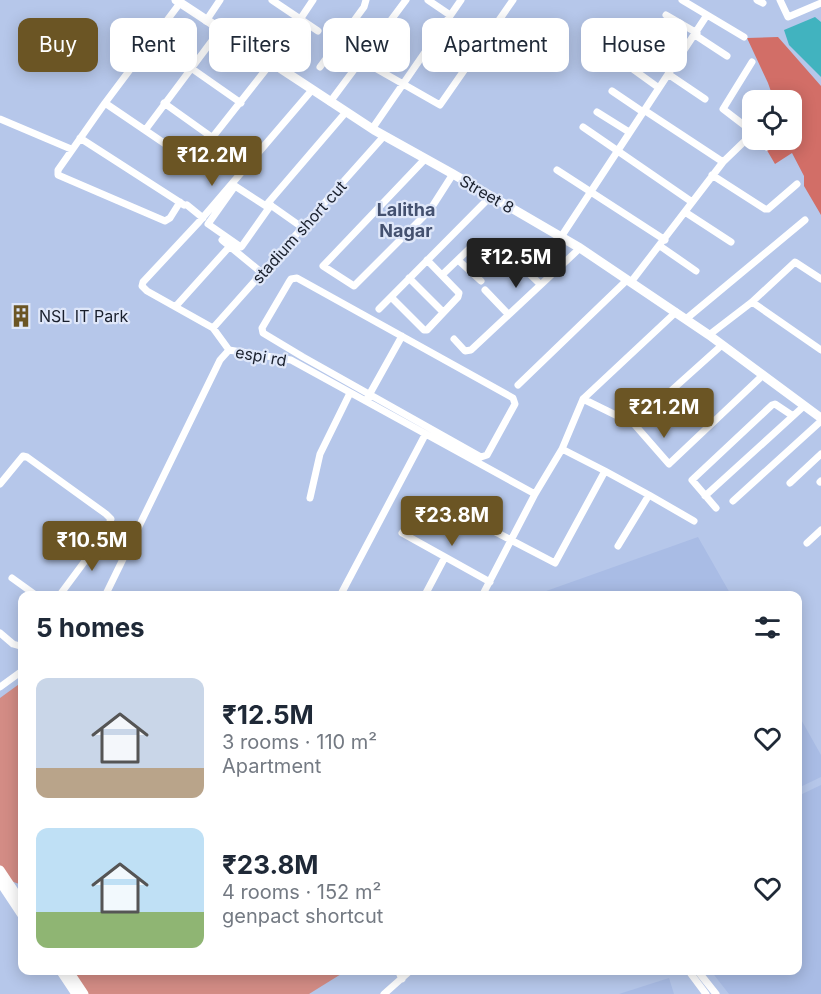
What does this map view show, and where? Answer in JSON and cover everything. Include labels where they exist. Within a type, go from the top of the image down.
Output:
[{"type":"street","points":[[206,21],[220,0]]},
{"type":"street","points":[[272,0],[300,18],[313,0]]},
{"type":"street","points":[[320,67],[364,7],[366,0]]},
{"type":"street","points":[[392,18],[406,0]]},
{"type":"street","points":[[428,0],[450,15]]},
{"type":"street","points":[[372,129],[461,0]]},
{"type":"street","points":[[382,72],[440,105],[513,0]]},
{"type":"street","points":[[682,0],[744,37]]},
{"type":"street","points":[[780,0],[788,17],[821,3]]},
{"type":"street","points":[[178,2],[57,170],[60,176],[165,221],[184,204]]},
{"type":"street","name":"Street 8","points":[[178,2],[209,23]]},
{"type":"street","points":[[666,15],[727,56]]},
{"type":"street","points":[[561,237],[707,15]]},
{"type":"street","points":[[311,25],[318,30]]},
{"type":"street","points":[[197,60],[209,44]]},
{"type":"street","points":[[742,124],[723,109],[752,62]]},
{"type":"street","points":[[146,129],[188,72]]},
{"type":"street","points":[[197,72],[241,103]]},
{"type":"street","points":[[193,162],[264,72]]},
{"type":"street","name":"Street 8","points":[[285,72],[372,129],[580,248],[709,335],[821,420]]},
{"type":"street","points":[[330,102],[352,72]]},
{"type":"street","points":[[637,72],[659,88]]},
{"type":"street","points":[[669,73],[705,99]]},
{"type":"street","points":[[229,350],[213,328],[144,288],[143,282],[201,220],[312,90]]},
{"type":"street","points":[[612,91],[723,162]]},
{"type":"street","points":[[105,102],[211,175]]},
{"type":"street","points":[[164,103],[213,138]]},
{"type":"street","points":[[239,250],[269,205],[346,112]]},
{"type":"street","points":[[597,112],[629,132]]},
{"type":"street","points":[[0,119],[71,149]]},
{"type":"street","points":[[583,127],[692,202]]},
{"type":"street","name":"stadium short cut","points":[[213,328],[384,136]]},
{"type":"street","points":[[80,138],[184,204],[230,246],[239,250]]},
{"type":"street","points":[[518,385],[629,281],[662,243],[712,175],[742,144]]},
{"type":"street","points":[[425,159],[323,266],[354,286],[430,210],[453,174]]},
{"type":"street","points":[[557,170],[662,243],[696,271]]},
{"type":"street","points":[[712,175],[765,209],[768,209],[797,184]]},
{"type":"street","points":[[235,180],[303,228]]},
{"type":"street","points":[[262,273],[208,224],[233,187],[237,186],[269,205]]},
{"type":"street","points":[[380,309],[490,196]]},
{"type":"street","points":[[685,212],[731,242]]},
{"type":"street","points":[[686,319],[805,220]]},
{"type":"street","points":[[442,275],[472,248],[485,256],[498,244],[540,284]]},
{"type":"street","points":[[176,306],[230,246]]},
{"type":"street","points":[[454,339],[465,351],[468,351],[580,248]]},
{"type":"street","points":[[391,297],[426,331],[458,297],[459,293],[427,260]]},
{"type":"street","points":[[458,260],[481,282]]},
{"type":"street","points":[[709,335],[752,302],[795,262],[821,279]]},
{"type":"street","points":[[297,278],[402,336],[513,398],[515,404],[487,455],[481,457],[420,422],[408,421],[370,394],[331,372],[301,361],[262,330],[289,282],[297,278]]},
{"type":"street","points":[[409,278],[443,312]]},
{"type":"street","points":[[485,290],[508,314]]},
{"type":"street","points":[[752,302],[821,350]]},
{"type":"street","points":[[485,591],[535,494],[562,449],[583,399],[676,312]]},
{"type":"street","points":[[366,402],[402,336]]},
{"type":"street","points":[[634,424],[722,345]]},
{"type":"street","name":"espi rd","points":[[107,591],[220,360],[229,350],[301,361],[327,380],[366,402],[408,421],[416,430],[535,494]]},
{"type":"street","points":[[327,380],[331,372]]},
{"type":"street","points":[[583,399],[634,424],[669,464],[762,376]]},
{"type":"street","points":[[310,498],[320,454],[350,393]]},
{"type":"street","points":[[716,507],[692,480],[772,405],[775,404],[793,416]]},
{"type":"street","points":[[705,496],[804,406]]},
{"type":"street","points":[[733,501],[821,420]]},
{"type":"street","points":[[416,430],[420,422]]},
{"type":"street","points":[[343,591],[425,435]]},
{"type":"street","points":[[562,449],[694,521]]},
{"type":"street","points":[[790,483],[821,454]]},
{"type":"street","points":[[0,484],[18,460],[23,456],[27,457],[111,519],[105,534],[63,591]]},
{"type":"street","points":[[442,504],[555,563],[604,471]]},
{"type":"street","points":[[618,546],[649,495]]},
{"type":"street","points":[[807,543],[821,530]]},
{"type":"street","points":[[402,533],[490,582]]},
{"type":"street","points":[[105,534],[127,549]]},
{"type":"street","points":[[427,591],[446,557]]},
{"type":"street","points":[[12,578],[30,591]]},
{"type":"street","points":[[0,633],[18,645]]},
{"type":"street","points":[[0,687],[18,673]]},
{"type":"street","points":[[0,870],[18,897]]},
{"type":"street","points":[[0,882],[18,909]]},
{"type":"street","points":[[63,975],[76,994]]},
{"type":"street","points":[[71,975],[84,994]]},
{"type":"street","points":[[400,975],[402,979]]},
{"type":"street","points":[[384,994],[406,975]]},
{"type":"street","points":[[692,975],[706,994]]},
{"type":"street","points":[[701,975],[716,994]]},
{"type":"shaded area","points":[[815,17],[821,22],[821,77],[789,45],[784,30]]},
{"type":"shaded area","points":[[778,37],[821,86],[821,215],[804,186],[804,176],[792,153],[775,164],[767,150],[802,150],[802,90],[770,90],[747,38]]},
{"type":"shaded area","points":[[698,537],[729,591],[546,591]]},
{"type":"shaded area","points":[[18,685],[18,884],[8,880],[0,869],[0,698]]},
{"type":"shaded area","points":[[802,721],[821,755],[821,777],[802,786]]},
{"type":"shaded area","points":[[821,785],[821,994],[729,994],[714,975],[802,975],[802,794]]},
{"type":"shaded area","points":[[76,975],[340,975],[309,994],[88,994]]},
{"type":"shaded area","points":[[669,978],[674,994],[619,994]]},
{"type":"place","name":"NSL IT Park","points":[[21,316]]},
{"type":"district","name":"Lalitha Nagar","points":[[406,219]]}]
